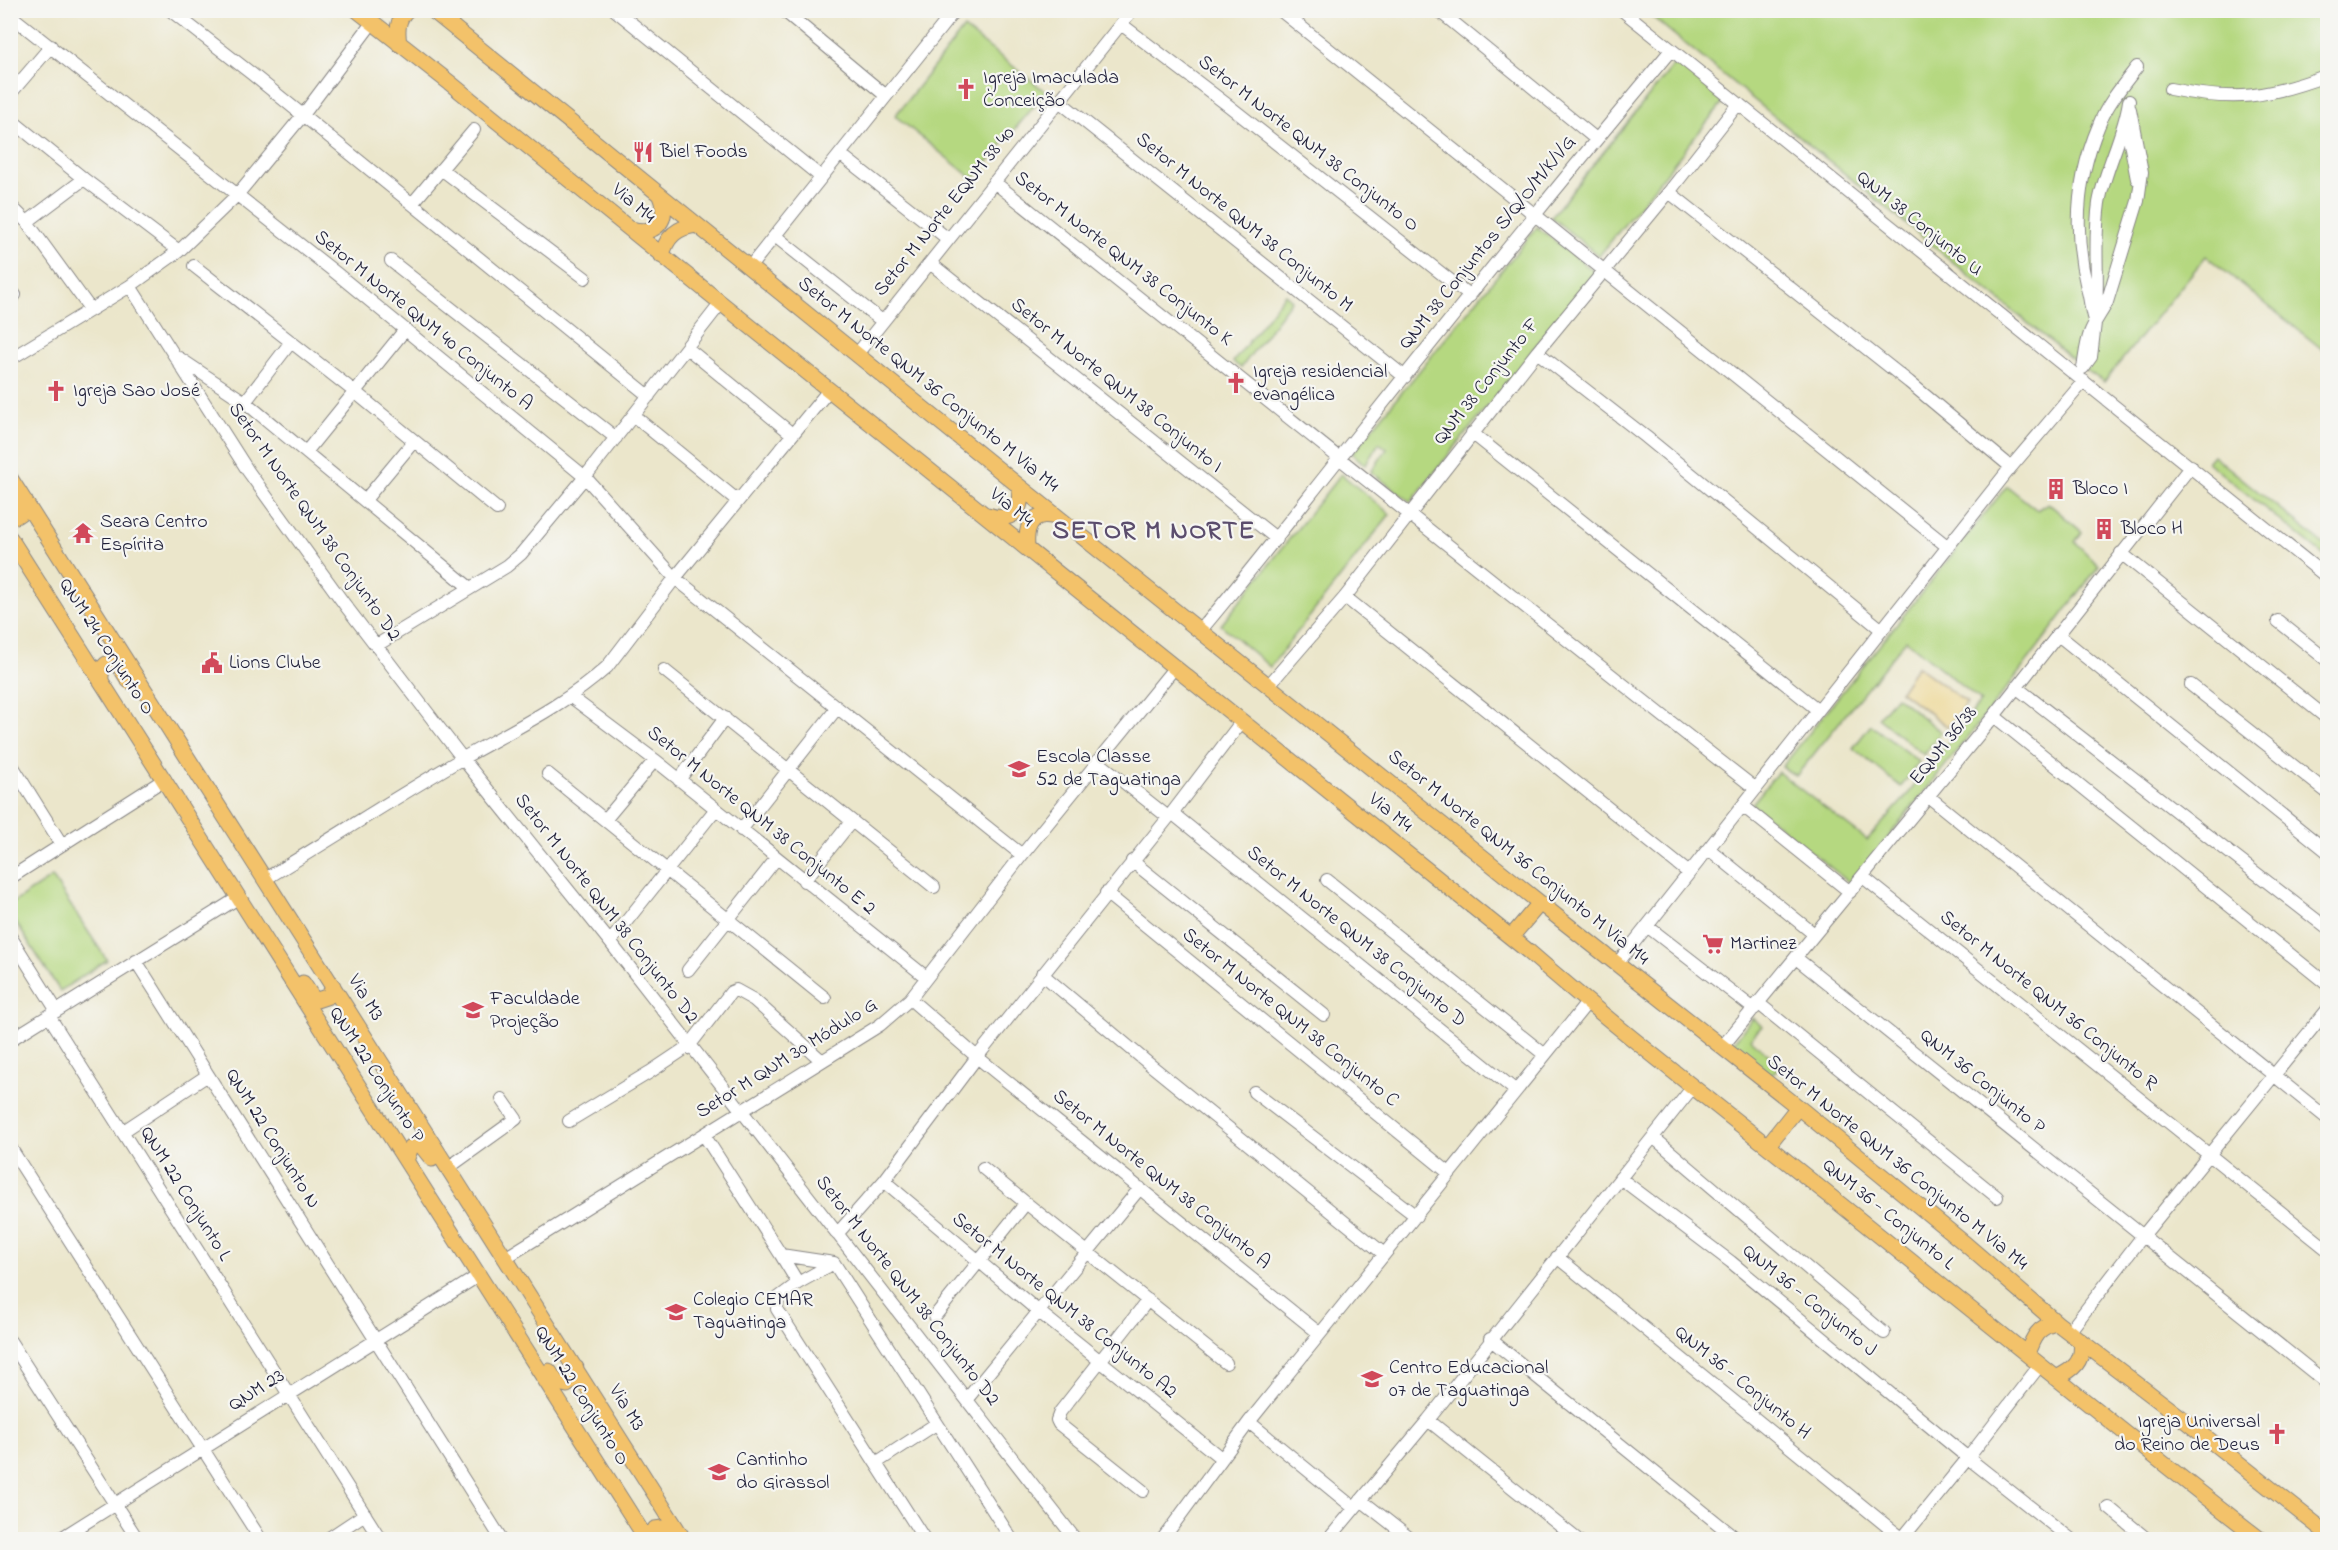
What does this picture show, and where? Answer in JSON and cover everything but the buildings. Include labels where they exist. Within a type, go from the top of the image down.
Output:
[{"type":"main road","name":"Via M4","points":[[357,10],[1512,937],[1587,1003],[1692,1088]]},
{"type":"main road","points":[[399,44],[398,24],[407,10]]},
{"type":"main road","name":"Via M4","points":[[432,10],[683,215]]},
{"type":"main road","points":[[630,229],[642,232],[661,222],[665,214],[660,196]]},
{"type":"main road","name":"Setor M Norte QNM 36 Conjunto M Via M4","points":[[683,215],[1268,686],[1798,1107],[2063,1327],[2328,1534]]},
{"type":"main road","points":[[662,256],[668,238],[678,230],[697,225]]},
{"type":"main road","name":"Via M3","points":[[10,478],[684,1539]]},
{"type":"main road","points":[[985,514],[999,519],[1014,514],[1021,502],[1019,486]]},
{"type":"main road","points":[[10,517],[22,512],[25,501]]},
{"type":"main road","points":[[1027,547],[1028,526],[1034,519],[1042,515],[1062,519]]},
{"type":"main road","name":"QNM 24 Conjunto O","points":[[10,538],[165,779]]},
{"type":"main road","points":[[101,679],[102,667],[105,664],[112,663],[119,666],[153,717],[181,747]]},
{"type":"main road","points":[[165,779],[241,901],[282,949],[312,997],[317,1000],[326,998],[331,994],[333,986]]},
{"type":"main road","name":"QNM 22 Conjunto P","points":[[241,901],[478,1276]]},
{"type":"main road","points":[[1512,937],[1540,903]]},
{"type":"main road","name":"QNM 36 - Conjunto L","points":[[1692,1088],[1768,1145],[2056,1378],[2260,1539]]},
{"type":"main road","points":[[1768,1145],[1798,1107]]},
{"type":"main road","points":[[406,1161],[407,1151],[413,1145],[420,1144],[424,1147],[457,1196],[486,1228]]},
{"type":"main road","name":"QNM 22 Conjunto O","points":[[478,1276],[648,1539]]},
{"type":"main road","points":[[494,1299],[523,1333],[557,1383],[567,1385],[573,1381],[576,1368]]},
{"type":"main road","points":[[2027,1354],[2038,1331],[2046,1325],[2063,1327]]},
{"type":"main road","points":[[2056,1378],[2078,1364],[2082,1350],[2081,1341]]},
{"type":"main road","points":[[648,1539],[655,1530],[662,1528],[669,1530],[675,1539]]},
{"type":"street","points":[[170,10],[649,396]]},
{"type":"street","points":[[615,10],[822,177]]},
{"type":"street","points":[[783,10],[885,95]]},
{"type":"street","name":"Setor M Norte EQNM 38 40","points":[[857,354],[1132,10]]},
{"type":"street","points":[[1280,10],[1948,547]]},
{"type":"street","points":[[1438,10],[1596,139]]},
{"type":"street","name":"QNM 38 Conjunto U","points":[[1622,10],[2192,466],[2328,578]]},
{"type":"street","points":[[749,268],[951,12]]},
{"type":"street","name":"Setor M Norte QNM 40 Conjunto A","points":[[10,15],[336,273],[585,477],[675,578],[1022,855]]},
{"type":"street","points":[[10,358],[130,286],[179,251],[237,195],[303,115],[372,23]]},
{"type":"street","name":"Setor M Norte QNM 38 Conjunto O","points":[[1121,24],[1470,296]]},
{"type":"street","points":[[10,94],[51,46]]},
{"type":"street","name":"QNM 38 Conjuntos S/Q/O/M/K/I/G","points":[[1201,630],[1277,539],[1340,457],[1596,139],[1671,50]]},
{"type":"street","points":[[2095,323],[2089,308],[2088,291],[2079,254],[2077,221],[2081,189],[2099,124],[2116,94],[2137,67],[2130,83],[2127,117],[2130,152],[2140,186]]},
{"type":"street","points":[[2170,89],[2197,94],[2250,97],[2277,92],[2328,75]]},
{"type":"street","name":"Setor M Norte QNM 38 Conjunto M","points":[[1059,100],[1405,377]]},
{"type":"street","points":[[2095,323],[2107,302],[2119,266],[2140,186],[2141,159],[2128,101]]},
{"type":"street","name":"QNM 38 Conjunto F","points":[[1268,686],[1345,597],[1408,513],[1537,351],[1669,192],[1738,104]]},
{"type":"street","points":[[2095,323],[2097,307],[2095,244],[2100,200],[2111,157],[2127,117]]},
{"type":"street","points":[[10,119],[84,180],[179,251]]},
{"type":"street","points":[[412,204],[474,130]]},
{"type":"street","points":[[840,154],[948,239]]},
{"type":"street","points":[[441,169],[585,278]]},
{"type":"street","points":[[27,222],[84,180]]},
{"type":"street","name":"Setor M Norte QNM 38 Conjunto K","points":[[994,182],[1756,789]]},
{"type":"street","points":[[1669,192],[1909,382],[2012,467]]},
{"type":"street","points":[[12,210],[27,222],[91,310]]},
{"type":"street","points":[[775,236],[882,321]]},
{"type":"street","points":[[391,261],[616,438]]},
{"type":"street","name":"Setor M Norte QNM 38 Conjunto I","points":[[930,263],[1277,539]]},
{"type":"street","points":[[194,266],[355,392],[497,509]]},
{"type":"street","name":"Setor M Norte QNM 38 Conjunto D2","points":[[130,286],[249,471],[463,759],[610,942],[1076,1539]]},
{"type":"street","points":[[377,645],[507,566],[521,554],[634,416],[720,303]]},
{"type":"street","points":[[306,452],[404,331]]},
{"type":"street","points":[[245,402],[291,342]]},
{"type":"street","points":[[687,348],[792,434]]},
{"type":"street","points":[[1537,351],[1882,630]]},
{"type":"street","points":[[176,355],[245,402],[470,588]]},
{"type":"street","points":[[1617,964],[1710,850],[1818,710],[2012,467],[2084,381]]},
{"type":"street","points":[[265,879],[463,759],[571,697],[607,667],[675,578],[829,390]]},
{"type":"street","points":[[634,416],[738,501]]},
{"type":"street","points":[[1472,433],[1818,710]]},
{"type":"street","points":[[365,500],[414,441]]},
{"type":"street","name":"EQNM 36/38","points":[[1722,1047],[1994,716],[2192,466]]},
{"type":"street","points":[[2121,553],[2328,718]]},
{"type":"street","points":[[1345,597],[1689,873]]},
{"type":"street","points":[[2278,621],[2328,661]]},
{"type":"street","points":[[2057,634],[2328,852]]},
{"type":"street","name":"Setor M QNM 30 Módulo G","points":[[504,1258],[880,1025],[910,999],[1097,761],[1175,667]]},
{"type":"street","points":[[664,670],[934,887]]},
{"type":"street","points":[[2191,685],[2328,793]]},
{"type":"street","points":[[2016,687],[2328,929]]},
{"type":"street","name":"Setor M Norte QNM 38 Conjunto E 2","points":[[571,697],[655,760],[926,977]]},
{"type":"street","points":[[741,830],[837,708]]},
{"type":"street","points":[[1994,716],[2328,985]]},
{"type":"street","points":[[679,780],[725,718]]},
{"type":"street","points":[[837,1234],[884,1181],[977,1057],[1242,721]]},
{"type":"street","points":[[605,820],[655,760]]},
{"type":"street","name":"Setor M Norte QNM 38 Conjunto D","points":[[1097,761],[1170,815],[1516,1092]]},
{"type":"street","points":[[10,762],[62,845]]},
{"type":"street","points":[[548,774],[825,998]]},
{"type":"street","points":[[10,878],[165,779]]},
{"type":"street","points":[[1928,796],[2328,1119]]},
{"type":"street","points":[[1743,806],[1850,892]]},
{"type":"street","points":[[610,942],[715,810]]},
{"type":"street","points":[[804,881],[851,822]]},
{"type":"street","points":[[1710,850],[1814,934]]},
{"type":"street","points":[[688,970],[776,858]]},
{"type":"street","points":[[1132,861],[1324,1015]]},
{"type":"street","name":"Setor M Norte QNM 36 Conjunto R","points":[[1863,877],[2328,1250]]},
{"type":"street","points":[[1327,880],[1545,1055]]},
{"type":"street","name":"Setor M Norte QNM 38 Conjunto C","points":[[1106,893],[1449,1173]]},
{"type":"street","points":[[10,1040],[136,961],[241,901]]},
{"type":"street","points":[[1647,926],[1756,1006],[1997,1197]]},
{"type":"street","name":"QNM 22 Conjunto L","points":[[10,936],[122,1132],[381,1539]]},
{"type":"street","name":"QNM 36 Conjunto P","points":[[1796,958],[2328,1384]]},
{"type":"street","name":"QNM 22 Conjunto N","points":[[136,961],[502,1539]]},
{"type":"street","points":[[1042,974],[1384,1254]]},
{"type":"street","points":[[569,1121],[689,1046],[731,992],[736,990],[754,1000],[821,1060]]},
{"type":"street","name":"Setor M Norte QNM 38 Conjunto A","points":[[910,999],[977,1057],[1320,1334]]},
{"type":"street","points":[[1162,1539],[1249,1422],[1587,1003]]},
{"type":"street","points":[[2063,1327],[2142,1237],[2328,1009]]},
{"type":"street","points":[[122,1132],[208,1075]]},
{"type":"street","points":[[1328,1539],[1428,1420],[1490,1339],[1692,1088]]},
{"type":"street","points":[[1254,1092],[1416,1216]]},
{"type":"street","points":[[448,1168],[516,1119],[502,1099]]},
{"type":"street","points":[[704,1135],[798,1283]]},
{"type":"street","points":[[1653,1137],[1884,1333]]},
{"type":"street","points":[[10,1148],[261,1539]]},
{"type":"street","points":[[983,1168],[1226,1363]]},
{"type":"street","name":"QNM 36 - Conjunto J","points":[[1620,1178],[1731,1262],[1968,1458],[2072,1539]]},
{"type":"street","name":"Setor M Norte QNM 38 Conjunto A2","points":[[884,1181],[979,1263],[1221,1458]]},
{"type":"street","points":[[967,1399],[1140,1188]]},
{"type":"street","points":[[935,1316],[1026,1203]]},
{"type":"street","points":[[781,1255],[834,1263],[1012,1539]]},
{"type":"street","name":"QNM 36 - Conjunto H","points":[[1557,1257],[1903,1539]]},
{"type":"street","points":[[834,1263],[798,1283],[778,1298],[777,1309],[925,1539]]},
{"type":"street","name":"QNM 23","points":[[58,1539],[478,1276]]},
{"type":"street","points":[[1143,1491],[1059,1424],[1057,1420],[1060,1412],[1148,1300]]},
{"type":"street","points":[[1490,1339],[1738,1539]]},
{"type":"street","points":[[10,1341],[138,1539]]},
{"type":"street","points":[[1903,1539],[2040,1365]]},
{"type":"street","points":[[1428,1420],[1578,1539]]},
{"type":"street","points":[[1249,1422],[1358,1504],[1412,1539]]},
{"type":"street","points":[[876,1463],[936,1424]]},
{"type":"street","points":[[2108,1507],[2148,1539]]},
{"type":"street","points":[[326,1539],[365,1514]]},
{"type":"street","points":[[10,1533],[15,1539]]},
{"type":"green space","points":[[1645,11],[2327,11],[2327,353],[2206,256],[2104,382],[2083,368]]},
{"type":"green space","points":[[964,28],[1046,92],[973,179],[895,116]]},
{"type":"green space","points":[[1677,61],[1724,101],[1599,256],[1551,217]]},
{"type":"green space","points":[[1537,227],[1595,272],[1411,502],[1371,472],[1387,449],[1379,443],[1365,465],[1352,453]]},
{"type":"green space","points":[[1285,294],[1292,300],[1241,368],[1233,362]]},
{"type":"green space","points":[[2213,455],[2327,547],[2327,558],[2207,462]]},
{"type":"green space","points":[[1341,474],[1390,514],[1270,667],[1221,625]]},
{"type":"green space","points":[[2007,486],[2037,510],[2048,503],[2082,532],[2075,542],[2099,566],[2014,679],[1851,884],[1752,804],[1778,772],[1867,840],[1904,799],[1981,701],[1906,640],[1796,776],[1782,767]]},
{"type":"green space","points":[[1896,696],[1941,732],[1924,755],[1878,718]]},
{"type":"green space","points":[[1871,725],[1919,762],[1901,787],[1853,748]]},
{"type":"green space","points":[[52,877],[107,960],[60,991],[11,915],[11,904]]},
{"type":"green space","points":[[1752,1018],[1762,1026],[1750,1039],[1781,1065],[1771,1075],[1733,1043]]},
{"type":"sand","points":[[1917,666],[1967,703],[1948,727],[1900,691]]},
{"type":"place","name":"Igreja Imaculada Conceição","points":[[966,89]]},
{"type":"place","name":"Biel Foods","points":[[643,152]]},
{"type":"place","name":"Igreja residencial evangélica","points":[[1236,383]]},
{"type":"place","name":"Igreja Sao José","points":[[56,391]]},
{"type":"place","name":"Bloco I","points":[[2056,489]]},
{"type":"place","name":"Bloco H","points":[[2104,529]]},
{"type":"place","name":"Seara Centro Espírita","points":[[83,533]]},
{"type":"place","name":"Lions Clube","points":[[212,663]]},
{"type":"place","name":"Escola Classe 52 de Taguatinga","points":[[1019,769]]},
{"type":"place","name":"Martinez","points":[[1713,944]]},
{"type":"place","name":"Faculdade Projeção","points":[[473,1010]]},
{"type":"place","name":"Colegio CEMAR Taguatinga","points":[[676,1312]]},
{"type":"place","name":"Centro Educacional 07 de Taguatinga","points":[[1372,1379]]},
{"type":"place","name":"Igreja Universal do Reino de Deus","points":[[2277,1434]]},
{"type":"place","name":"Cantinho do Girassol","points":[[719,1472]]},
{"type":"district","name":"SETOR M NORTE","points":[[1154,532]]}]
